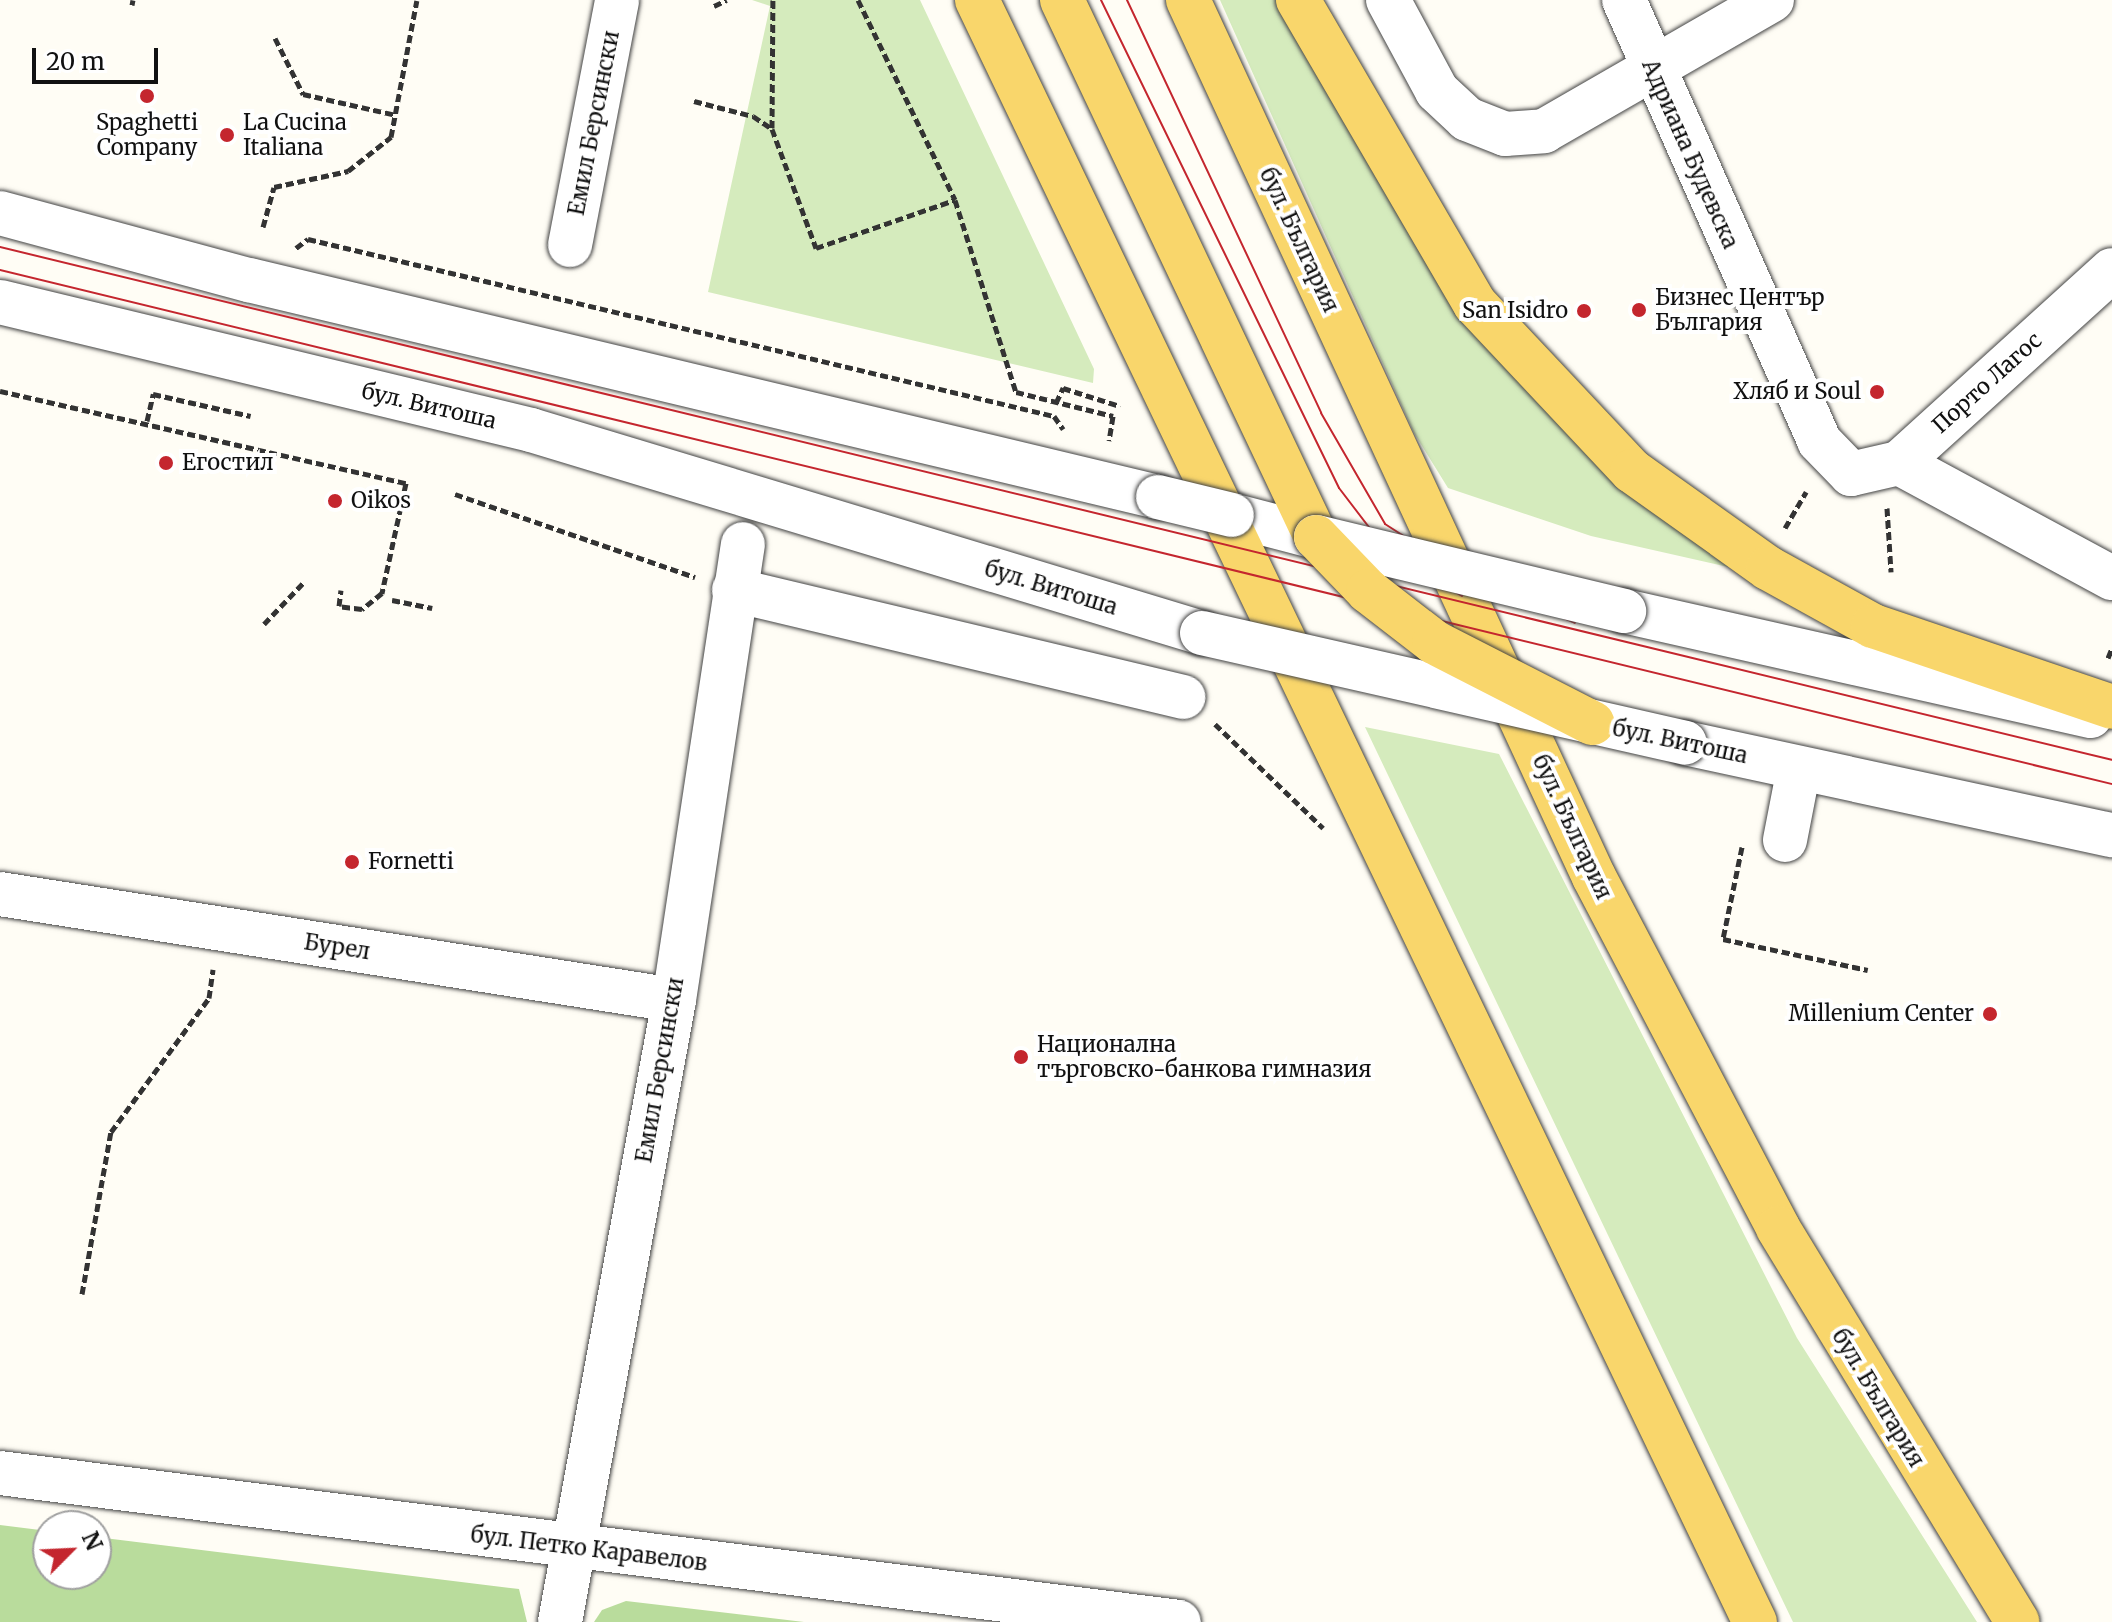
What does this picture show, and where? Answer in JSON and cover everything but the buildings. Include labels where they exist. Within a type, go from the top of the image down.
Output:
[{"type":"main road","points":[[977,0],[1755,1622]]},
{"type":"main road","points":[[1062,0],[1316,537],[1368,591],[1434,642],[1592,723]]},
{"type":"main road","name":"бул. България","points":[[1188,0],[1594,877],[1778,1228],[2018,1622]]},
{"type":"main road","points":[[1298,0],[1475,304],[1632,471],[1768,568],[1873,626],[2112,707]]},
{"type":"street","name":"Емил Берсински","points":[[570,245],[617,0]]},
{"type":"street","points":[[1388,0],[1437,91],[1467,119],[1505,134],[1544,131],[1772,0]]},
{"type":"street","name":"Адриана Будевска","points":[[1624,0],[1652,71],[1819,441],[1878,478],[2112,578]]},
{"type":"street","points":[[0,213],[249,280],[1694,628],[2112,721]]},
{"type":"street","name":"Порто Лагос","points":[[1878,478],[2112,270]]},
{"type":"street","name":"бул. Витоша","points":[[0,302],[531,430],[1202,633],[1592,723],[2112,835]]},
{"type":"street","name":"Емил Берсински","points":[[560,1622],[571,1547],[674,1000],[743,544]]},
{"type":"street","points":[[734,590],[1183,697]]},
{"type":"street","points":[[1764,838],[1799,768]]},
{"type":"street","name":"Бурел","points":[[0,894],[674,1000]]},
{"type":"street","name":"бул. Петко Каравелов","points":[[0,1473],[1179,1622]]},
{"type":"path","points":[[263,227],[274,187],[348,171],[391,137],[417,0]]},
{"type":"path","points":[[714,6],[727,0]]},
{"type":"path","points":[[773,0],[772,129],[816,248],[955,200]]},
{"type":"path","points":[[858,0],[955,200],[1016,392],[1113,416]]},
{"type":"path","points":[[275,38],[303,94],[396,115]]},
{"type":"path","points":[[694,101],[753,116],[772,129]]},
{"type":"path","points":[[308,239],[1054,416],[1071,439]]},
{"type":"path","points":[[1056,403],[1063,388],[1120,406]]},
{"type":"path","points":[[0,391],[147,421],[406,483],[382,593],[362,609],[339,606],[341,590]]},
{"type":"path","points":[[147,421],[153,394],[251,416]]},
{"type":"path","points":[[1878,478],[1891,572]]},
{"type":"path","points":[[1787,525],[1808,488]]},
{"type":"path","points":[[455,494],[734,590]]},
{"type":"path","points":[[264,624],[303,583]]},
{"type":"path","points":[[392,600],[432,608]]},
{"type":"path","points":[[2108,658],[2112,648]]},
{"type":"path","points":[[1183,697],[1255,757],[1330,834]]},
{"type":"path","points":[[1764,838],[1723,939],[1868,970]]},
{"type":"path","points":[[82,1294],[111,1132],[209,998],[218,929]]},
{"type":"green space","points":[[752,0],[920,0],[1094,369],[1093,383],[708,292],[770,6]]},
{"type":"green space","points":[[1220,0],[1279,0],[1406,229],[1495,354],[1680,532],[1737,569],[1591,536],[1448,488],[1414,433]]},
{"type":"green space","points":[[1365,727],[1499,754],[1797,1338],[1977,1622],[1793,1622]]},
{"type":"green space","points":[[0,1525],[32,1529],[32,1590],[112,1590],[112,1539],[519,1589],[527,1622],[0,1622]]},
{"type":"green space","points":[[626,1601],[804,1622],[594,1622],[602,1610]]},
{"type":"tram line","points":[[1101,0],[1339,488],[1388,552],[1462,596]]},
{"type":"tram line","points":[[1127,0],[1321,413],[1385,524],[1463,574],[1575,623]]},
{"type":"tram line","points":[[0,247],[2112,760]]},
{"type":"tram line","points":[[0,270],[2112,784]]},
{"type":"place","name":"Spaghetti Company","points":[[147,96]]},
{"type":"place","name":"La Cucina Italiana","points":[[227,135]]},
{"type":"place","name":"Бизнес Център България","points":[[1639,310]]},
{"type":"place","name":"San Isidro","points":[[1584,311]]},
{"type":"place","name":"Хляб и Soul","points":[[1877,392]]},
{"type":"place","name":"Егостил","points":[[166,463]]},
{"type":"place","name":"Oikos","points":[[335,501]]},
{"type":"place","name":"Fornetti","points":[[352,862]]},
{"type":"place","name":"Millenium Center","points":[[1990,1014]]},
{"type":"place","name":"Национална търговско-банкова гимназия","points":[[1021,1057]]}]
